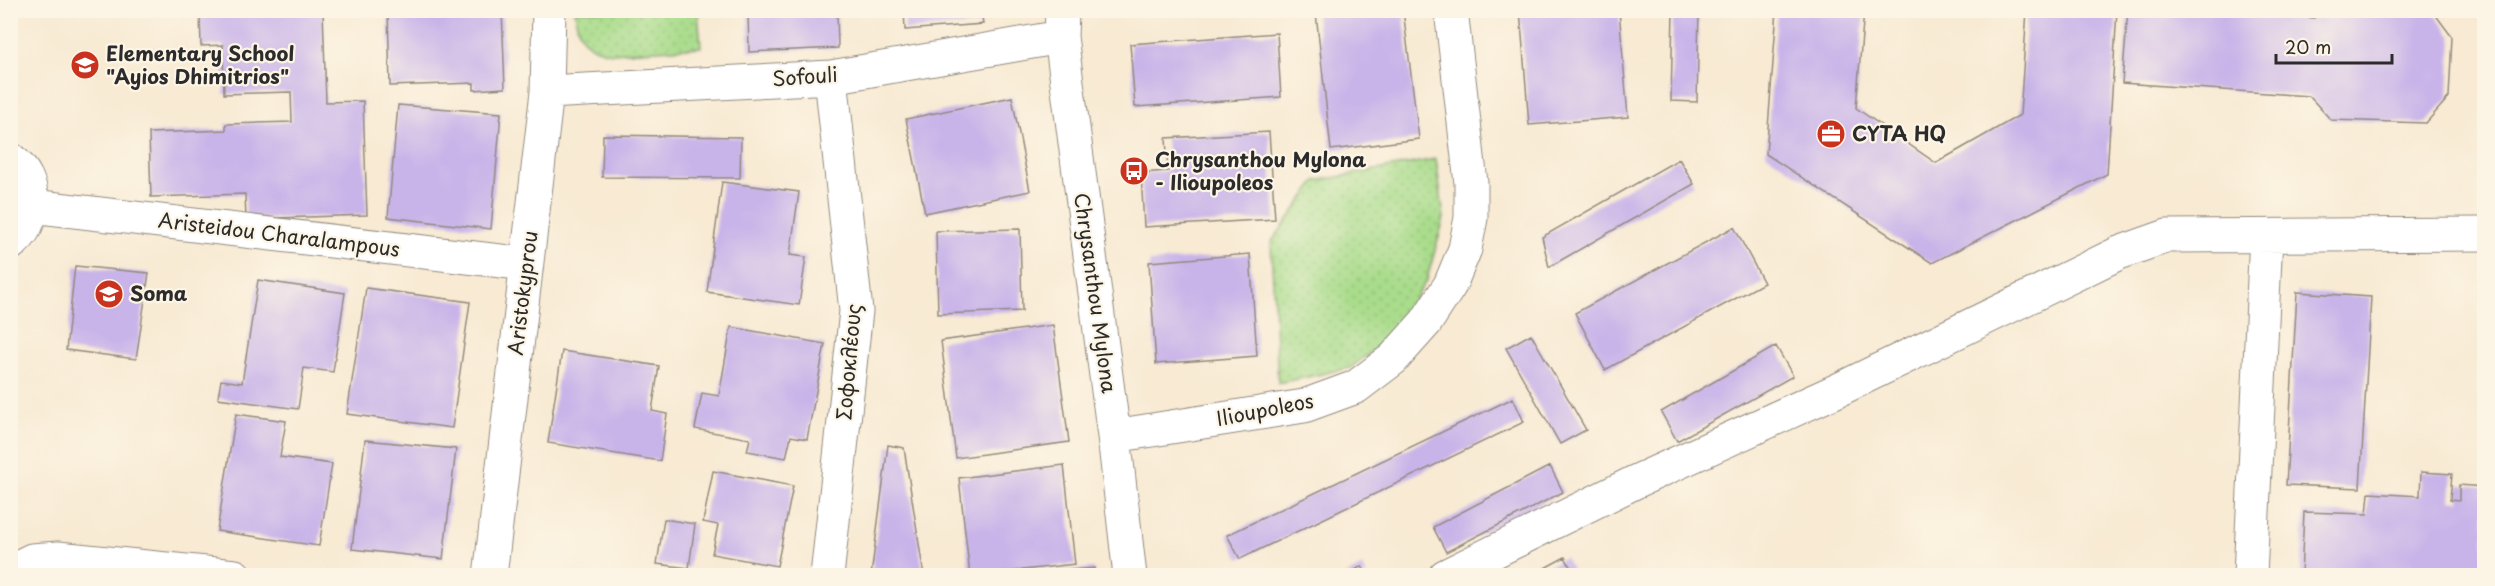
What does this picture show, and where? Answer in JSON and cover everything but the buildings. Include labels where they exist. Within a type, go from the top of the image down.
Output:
[{"type":"street","name":"Aristokyprou","points":[[490,576],[547,92],[549,10]]},
{"type":"street","name":"Ilioupoleos","points":[[1114,436],[1304,406],[1356,387],[1393,359],[1426,322],[1450,285],[1465,249],[1471,218],[1471,183],[1451,10]]},
{"type":"street","name":"Sofouli","points":[[547,92],[831,77],[1062,24]]},
{"type":"street","name":"Chrysanthou Mylona","points":[[1062,24],[1130,576]]},
{"type":"street","name":"Σοφοκλέους","points":[[827,576],[856,311],[831,77]]},
{"type":"street","points":[[10,159],[24,173],[32,195],[29,219],[20,235],[10,244]]},
{"type":"street","name":"Aristeidou Charalampous","points":[[32,206],[526,264]]},
{"type":"street","points":[[1445,576],[1635,482],[1840,389],[2119,253],[2167,236],[2484,234]]},
{"type":"street","points":[[2250,576],[2266,236]]},
{"type":"street","points":[[10,571],[32,560],[58,558],[235,576]]},
{"type":"green space","points":[[575,11],[698,11],[701,47],[612,53],[603,51],[589,45],[580,35]]},
{"type":"green space","points":[[1436,159],[1444,218],[1427,279],[1393,335],[1350,368],[1278,383],[1271,243],[1316,181]]},
{"type":"place","name":"Elementary School \"Ayios Dhimitrios\"","points":[[85,65]]},
{"type":"place","name":"CYTA HQ","points":[[1831,134]]},
{"type":"place","name":"Chrysanthou Mylona - Ilioupoleos","points":[[1134,171]]},
{"type":"place","name":"Soma","points":[[109,294]]}]
